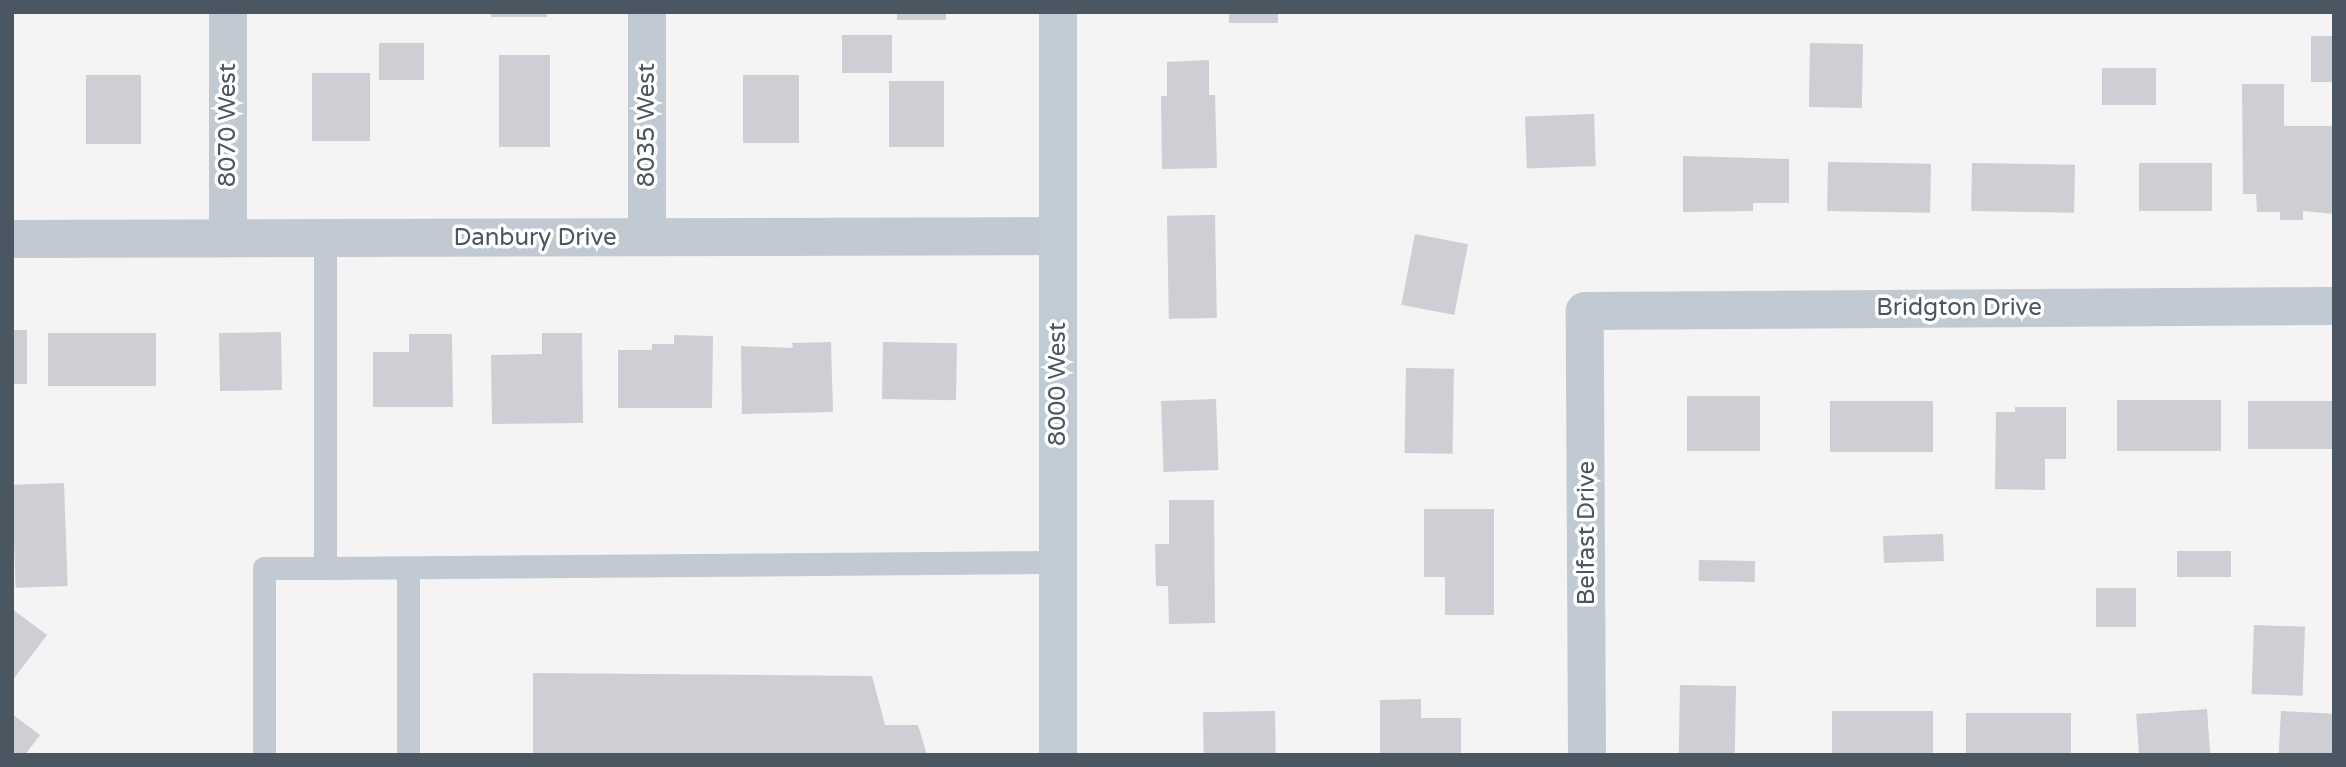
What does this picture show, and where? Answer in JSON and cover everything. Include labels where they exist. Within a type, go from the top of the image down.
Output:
[{"type":"street","name":"8070 West","points":[[228,12],[228,238]]},
{"type":"street","name":"8035 West","points":[[647,12],[647,237]]},
{"type":"street","name":"8000 West","points":[[1058,12],[1058,755]]},
{"type":"street","name":"Danbury Drive","points":[[12,239],[1058,236]]},
{"type":"street","name":"Bridgton Drive","points":[[1585,311],[2334,306]]},
{"type":"street","name":"Belfast Drive","points":[[1585,311],[1587,755]]},
{"type":"lane","points":[[325,239],[325,568]]},
{"type":"lane","points":[[264,755],[264,568],[1058,562]]},
{"type":"lane","points":[[408,569],[408,755]]},
{"type":"building","points":[[491,12],[547,12],[547,17],[491,17]]},
{"type":"building","points":[[897,12],[946,12],[946,20],[897,20]]},
{"type":"building","points":[[1229,12],[1278,12],[1278,23],[1229,23]]},
{"type":"building","points":[[842,35],[892,35],[892,73],[842,73]]},
{"type":"building","points":[[2311,36],[2334,36],[2334,82],[2311,82]]},
{"type":"building","points":[[379,43],[424,43],[424,80],[379,80]]},
{"type":"building","points":[[1810,43],[1863,44],[1862,108],[1809,107]]},
{"type":"building","points":[[499,55],[550,55],[550,147],[499,147]]},
{"type":"building","points":[[1209,60],[1209,95],[1215,95],[1217,168],[1162,169],[1161,96],[1167,96],[1167,62]]},
{"type":"building","points":[[2102,68],[2156,68],[2156,105],[2102,105]]},
{"type":"building","points":[[312,73],[370,73],[370,141],[312,141]]},
{"type":"building","points":[[86,75],[141,75],[141,144],[86,144]]},
{"type":"building","points":[[743,75],[799,75],[799,143],[743,143]]},
{"type":"building","points":[[889,81],[944,81],[944,147],[889,147]]},
{"type":"building","points":[[2242,84],[2284,84],[2284,126],[2334,126],[2334,214],[2303,211],[2303,220],[2280,220],[2280,212],[2257,212],[2256,194],[2243,194]]},
{"type":"building","points":[[1594,114],[1596,166],[1527,168],[1525,116]]},
{"type":"building","points":[[1683,156],[1789,159],[1789,203],[1753,203],[1753,211],[1683,212]]},
{"type":"building","points":[[1828,162],[1931,164],[1930,213],[1827,211]]},
{"type":"building","points":[[1972,163],[2075,165],[2074,213],[1971,211]]},
{"type":"building","points":[[2139,163],[2212,163],[2212,211],[2139,211]]},
{"type":"building","points":[[1215,215],[1217,318],[1169,319],[1167,216]]},
{"type":"building","points":[[1415,234],[1468,244],[1454,315],[1401,305]]},
{"type":"building","points":[[12,330],[27,330],[27,384],[12,384]]},
{"type":"building","points":[[281,332],[282,390],[220,391],[219,333]]},
{"type":"building","points":[[48,333],[156,333],[156,386],[48,386]]},
{"type":"building","points":[[542,333],[582,333],[583,423],[492,424],[491,355],[542,354]]},
{"type":"building","points":[[409,334],[452,334],[453,407],[373,407],[373,352],[409,352]]},
{"type":"building","points":[[674,335],[713,336],[712,408],[618,408],[618,350],[652,350],[652,344],[674,344]]},
{"type":"building","points":[[831,342],[833,412],[742,414],[741,346],[793,348],[792,343]]},
{"type":"building","points":[[883,342],[957,343],[956,400],[882,399]]},
{"type":"building","points":[[1406,368],[1454,369],[1453,454],[1405,453]]},
{"type":"building","points":[[1687,396],[1760,396],[1760,451],[1687,451]]},
{"type":"building","points":[[1216,399],[1218,470],[1164,472],[1161,401]]},
{"type":"building","points":[[2117,400],[2221,400],[2221,451],[2117,451]]},
{"type":"building","points":[[1830,401],[1933,401],[1933,452],[1830,452]]},
{"type":"building","points":[[2248,401],[2333,401],[2333,449],[2248,449]]},
{"type":"building","points":[[2015,407],[2066,407],[2066,459],[2045,459],[2045,490],[1995,489],[1996,412],[2015,412]]},
{"type":"building","points":[[64,483],[68,586],[16,588],[12,485]]},
{"type":"building","points":[[1169,500],[1214,500],[1215,623],[1169,624],[1168,586],[1156,586],[1155,544],[1169,544]]},
{"type":"building","points":[[1424,509],[1494,509],[1494,615],[1445,615],[1445,577],[1424,577]]},
{"type":"building","points":[[1943,534],[1944,561],[1884,563],[1883,536]]},
{"type":"building","points":[[2177,551],[2231,551],[2231,577],[2177,577]]},
{"type":"building","points":[[1699,560],[1755,561],[1755,582],[1699,581]]},
{"type":"building","points":[[2096,588],[2136,588],[2136,627],[2096,627]]},
{"type":"building","points":[[12,609],[47,635],[12,681]]},
{"type":"building","points":[[2254,625],[2305,627],[2303,696],[2252,694]]},
{"type":"building","points":[[533,673],[872,676],[885,725],[918,725],[927,755],[533,755]]},
{"type":"building","points":[[1680,685],[1736,686],[1735,755],[1679,755]]},
{"type":"building","points":[[1421,699],[1421,718],[1461,718],[1461,755],[1380,755],[1380,700]]},
{"type":"building","points":[[2207,709],[2210,755],[2139,755],[2136,714]]},
{"type":"building","points":[[1275,711],[1276,755],[1204,755],[1203,712]]},
{"type":"building","points":[[1832,711],[1933,711],[1933,755],[1832,755]]},
{"type":"building","points":[[2281,711],[2334,714],[2332,755],[2279,755]]},
{"type":"building","points":[[1966,713],[2071,713],[2071,755],[1966,755]]},
{"type":"building","points":[[12,714],[40,735],[25,755],[12,755]]}]
